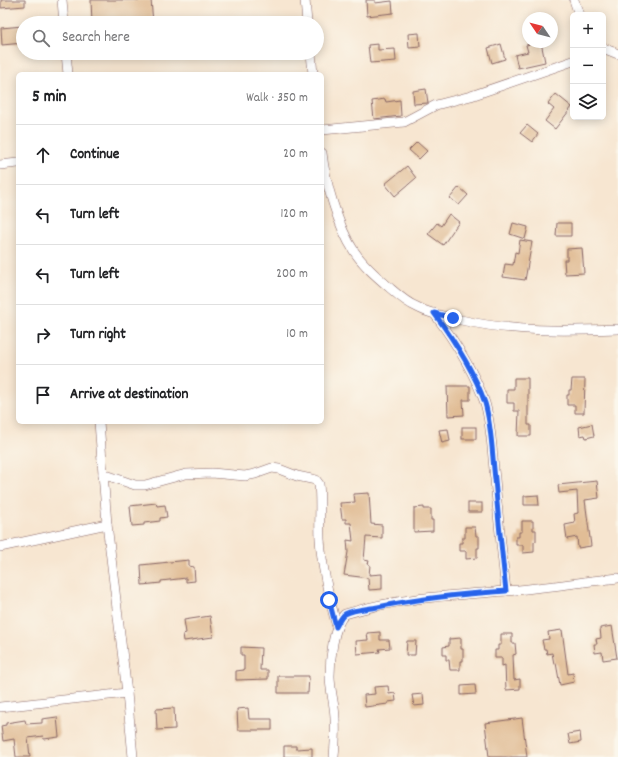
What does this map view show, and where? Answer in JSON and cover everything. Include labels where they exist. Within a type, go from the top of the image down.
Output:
[{"type":"street","points":[[62,0],[63,16]]},
{"type":"street","points":[[305,0],[306,16]]},
{"type":"street","points":[[574,0],[577,12]]},
{"type":"street","points":[[606,49],[618,54]]},
{"type":"street","points":[[67,60],[68,72]]},
{"type":"street","points":[[312,60],[313,72]]},
{"type":"street","points":[[324,130],[404,122],[436,106],[471,96],[570,62]]},
{"type":"street","points":[[0,165],[16,163]]},
{"type":"street","points":[[324,169],[338,219],[353,250],[366,266],[403,299],[416,307],[486,326],[528,330],[618,329]]},
{"type":"street","points":[[434,313],[448,332],[463,357],[479,387],[485,405],[490,432],[506,591]]},
{"type":"street","points":[[99,424],[107,524],[133,757]]},
{"type":"street","points":[[103,474],[135,485],[145,485],[186,474],[212,473],[245,476],[272,468],[316,480],[319,484],[320,538],[323,566],[329,600],[336,627]]},
{"type":"street","points":[[0,547],[107,524]]},
{"type":"street","points":[[334,757],[335,720],[330,677],[336,627],[345,614],[395,603],[457,594],[506,591],[618,578]]},
{"type":"street","points":[[0,707],[127,694]]},
{"type":"building","points":[[1,0],[25,0],[25,6],[1,8]]},
{"type":"building","points":[[91,0],[151,0],[152,16],[92,16]]},
{"type":"building","points":[[366,0],[375,0],[375,3],[392,1],[393,13],[367,16]]},
{"type":"building","points":[[16,27],[16,44],[2,45],[1,28]]},
{"type":"building","points":[[419,33],[420,47],[409,48],[408,34]]},
{"type":"building","points":[[378,44],[378,50],[395,49],[396,61],[370,63],[368,45]]},
{"type":"building","points":[[501,44],[505,59],[492,63],[488,48]]},
{"type":"building","points":[[527,48],[542,48],[545,62],[518,68],[515,55],[528,52]]},
{"type":"building","points":[[426,89],[428,103],[414,104],[413,91]]},
{"type":"building","points":[[556,94],[570,105],[570,110],[555,129],[545,121],[554,109],[548,104]]},
{"type":"building","points":[[385,99],[386,102],[400,100],[401,116],[374,119],[372,101]]},
{"type":"building","points":[[527,125],[538,134],[532,142],[520,133]]},
{"type":"building","points":[[417,142],[427,151],[419,159],[409,150]]},
{"type":"building","points":[[407,166],[416,178],[395,196],[385,184]]},
{"type":"building","points":[[459,187],[468,195],[459,205],[450,198]]},
{"type":"building","points":[[449,214],[459,222],[443,245],[428,234],[437,223],[441,226]]},
{"type":"building","points":[[513,223],[528,227],[525,239],[510,234]]},
{"type":"building","points":[[557,223],[571,223],[571,236],[556,236]]},
{"type":"building","points":[[520,240],[532,242],[525,280],[503,277],[505,264],[513,265],[515,252],[518,253]]},
{"type":"building","points":[[582,248],[584,273],[565,274],[564,260],[567,260],[567,249]]},
{"type":"building","points":[[514,378],[528,378],[528,425],[531,425],[531,436],[518,436],[519,411],[514,411],[514,403],[507,403],[507,389],[514,389]]},
{"type":"building","points":[[572,379],[585,379],[584,413],[575,413],[575,405],[567,405],[567,395],[569,395],[569,390],[571,390]]},
{"type":"building","points":[[447,386],[470,386],[470,400],[463,400],[464,415],[448,416]]},
{"type":"building","points":[[592,424],[594,436],[586,438],[585,435],[580,436],[579,427]]},
{"type":"building","points":[[462,427],[476,427],[476,439],[462,439]]},
{"type":"building","points":[[448,429],[450,441],[442,443],[439,430]]},
{"type":"building","points":[[597,481],[599,498],[585,500],[591,546],[578,548],[577,537],[567,539],[565,525],[575,523],[574,514],[578,513],[577,491],[559,493],[558,485]]},
{"type":"building","points":[[369,493],[371,524],[382,525],[382,538],[366,537],[364,560],[369,561],[369,575],[382,574],[382,589],[369,590],[368,578],[344,575],[348,552],[347,540],[353,541],[351,523],[346,523],[346,519],[342,519],[340,503],[355,502],[354,494]]},
{"type":"building","points":[[538,495],[539,505],[524,505],[524,496]]},
{"type":"building","points":[[156,503],[157,506],[165,505],[167,517],[160,518],[160,521],[132,526],[130,506]]},
{"type":"building","points":[[468,503],[482,503],[482,512],[468,512]]},
{"type":"building","points":[[424,507],[424,509],[431,509],[433,531],[414,532],[414,508]]},
{"type":"building","points":[[522,521],[533,521],[533,530],[536,530],[534,552],[523,553],[523,545],[516,545],[516,537],[519,537],[519,532],[522,532]]},
{"type":"building","points":[[465,527],[475,527],[476,536],[479,536],[477,558],[466,559],[466,551],[459,551],[459,543],[462,543],[462,538],[465,538]]},
{"type":"building","points":[[189,560],[189,566],[194,567],[195,581],[186,582],[186,578],[142,585],[141,565]]},
{"type":"building","points":[[210,616],[213,637],[184,641],[183,634],[186,633],[184,620]]},
{"type":"building","points":[[612,626],[617,658],[603,660],[602,652],[595,653],[594,644],[597,644],[596,639],[601,638],[600,628]]},
{"type":"building","points":[[562,630],[568,674],[573,673],[574,682],[560,685],[556,663],[554,664],[552,653],[547,654],[542,640],[549,639],[548,632]]},
{"type":"building","points":[[380,632],[380,640],[389,640],[390,648],[379,649],[380,652],[357,654],[356,641],[368,640],[367,633]]},
{"type":"building","points":[[501,634],[512,634],[512,643],[515,643],[516,654],[513,655],[514,680],[520,679],[520,689],[506,690],[505,665],[502,666],[502,658],[495,658],[495,650],[498,650],[498,645],[501,645]]},
{"type":"building","points":[[461,638],[463,661],[460,661],[460,670],[450,670],[449,660],[446,660],[446,655],[443,655],[443,647],[449,646],[449,639]]},
{"type":"building","points":[[407,641],[416,641],[415,655],[406,655]]},
{"type":"building","points":[[241,647],[261,648],[260,670],[268,670],[268,679],[236,680],[236,671],[244,670],[244,655],[241,655]]},
{"type":"building","points":[[278,676],[309,676],[308,693],[278,693]]},
{"type":"building","points":[[475,685],[476,694],[461,695],[461,686]]},
{"type":"building","points":[[388,686],[389,694],[395,693],[396,701],[388,702],[388,704],[365,707],[364,695],[375,694],[374,687]]},
{"type":"building","points":[[423,694],[424,705],[414,706],[412,695]]},
{"type":"building","points":[[174,708],[175,729],[157,730],[156,709]]},
{"type":"building","points":[[248,708],[249,719],[272,719],[272,730],[238,730],[237,709]]},
{"type":"building","points":[[57,717],[59,737],[44,739],[43,736],[28,738],[30,757],[16,757],[14,739],[3,741],[1,726],[6,725],[6,723],[25,720],[26,724],[42,723],[42,719]]},
{"type":"building","points":[[522,718],[527,757],[489,757],[485,723]]},
{"type":"building","points":[[580,732],[581,742],[570,744],[568,734]]},
{"type":"building","points":[[284,746],[296,746],[296,749],[312,748],[312,757],[284,757]]},
{"type":"route","points":[[329,600],[336,627],[345,614],[354,611],[395,603],[457,594],[506,591],[490,432],[485,405],[479,387],[463,357],[448,332],[434,313],[453,318]]}]
